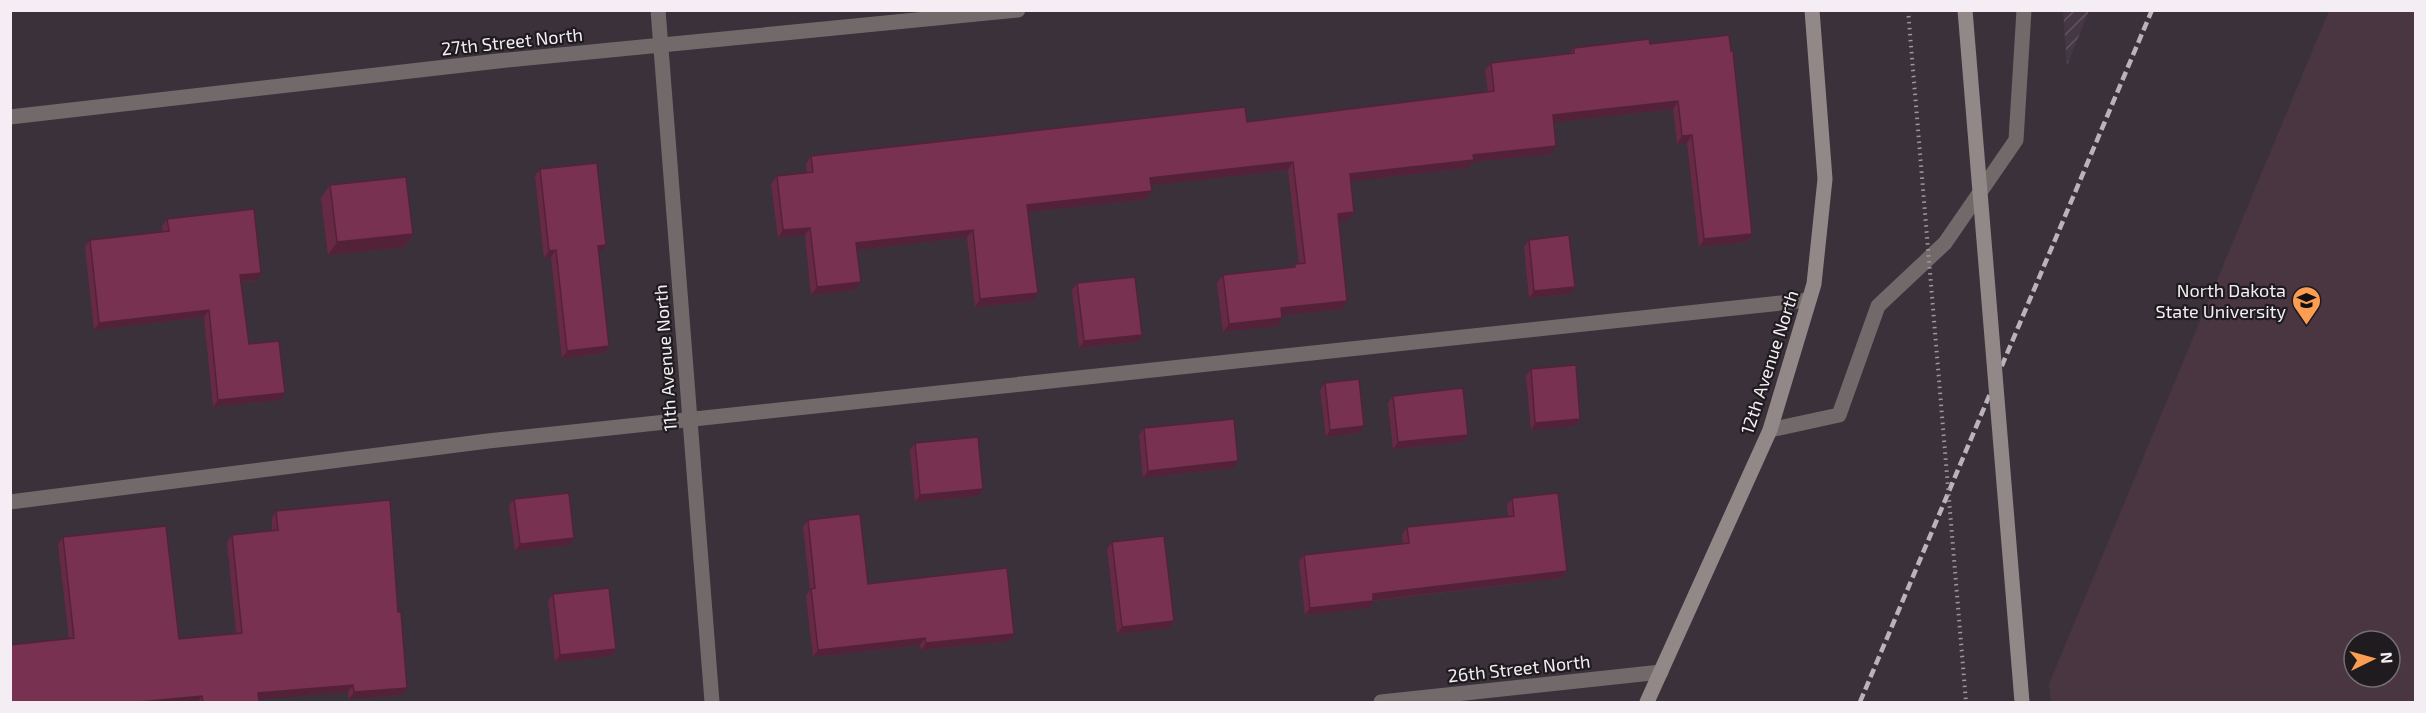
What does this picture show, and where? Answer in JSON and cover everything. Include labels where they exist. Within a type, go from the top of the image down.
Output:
[{"type":"street","name":"11th Avenue North","points":[[658,10],[711,702]]},
{"type":"street","name":"27th Street North","points":[[10,117],[498,61],[1018,10]]},
{"type":"street","name":"12th Avenue North","points":[[1647,702],[1770,430],[1814,284],[1825,178],[1812,10]]},
{"type":"street","points":[[1965,10],[2022,702]]},
{"type":"street","points":[[1770,430],[1839,415],[1878,306],[1945,243],[2016,140],[2024,10]]},
{"type":"street","points":[[10,502],[488,441],[1809,300]]},
{"type":"street","name":"26th Street North","points":[[1381,702],[1660,672]]},
{"type":"path","points":[[1908,10],[1966,702]]},
{"type":"shaded area","points":[[2063,11],[2089,11],[2067,65]]},
{"type":"shaded area","name":"North Dakota State University","points":[[2329,11],[2415,11],[2415,702],[2051,702],[2049,684]]},
{"type":"building","points":[[1729,35],[1731,51],[1733,51],[1752,234],[1704,239],[1692,135],[1682,136],[1678,101],[1553,115],[1556,146],[1473,155],[1474,160],[1350,174],[1354,212],[1338,214],[1347,301],[1281,308],[1282,318],[1229,324],[1223,275],[1295,267],[1295,264],[1305,263],[1293,162],[1150,178],[1152,191],[1027,205],[1038,293],[980,299],[973,230],[856,243],[861,282],[817,287],[810,228],[783,230],[777,176],[813,172],[811,156],[1245,107],[1247,122],[1494,91],[1491,63],[1574,53],[1574,48],[1649,39],[1650,44]]},
{"type":"building","points":[[597,163],[606,245],[598,246],[609,346],[567,351],[556,250],[549,251],[540,169]]},
{"type":"building","points":[[406,177],[413,234],[337,242],[330,185]]},
{"type":"building","points":[[254,209],[261,273],[240,275],[249,344],[279,341],[285,393],[218,400],[209,310],[99,323],[90,240],[169,231],[167,219]]},
{"type":"building","points":[[1569,235],[1575,287],[1534,291],[1529,240]]},
{"type":"building","points":[[1135,277],[1142,335],[1084,341],[1077,283]]},
{"type":"building","points":[[1576,365],[1580,419],[1535,423],[1531,369]]},
{"type":"building","points":[[1359,379],[1364,426],[1330,430],[1325,383]]},
{"type":"building","points":[[1463,388],[1468,435],[1398,442],[1393,396]]},
{"type":"building","points":[[1234,419],[1238,461],[1148,471],[1144,428]]},
{"type":"building","points":[[978,437],[983,489],[920,495],[915,443]]},
{"type":"building","points":[[569,493],[574,538],[520,544],[514,499]]},
{"type":"building","points":[[1558,493],[1567,571],[1373,594],[1373,601],[1310,608],[1304,555],[1409,543],[1407,527],[1514,516],[1512,498]]},
{"type":"building","points":[[390,500],[398,612],[401,612],[407,688],[354,692],[353,685],[258,693],[259,702],[203,702],[202,696],[139,702],[10,702],[10,645],[74,638],[63,537],[166,526],[179,639],[242,633],[232,535],[278,530],[276,511]]},
{"type":"building","points":[[860,514],[868,584],[1007,568],[1014,634],[926,643],[925,638],[818,650],[811,589],[815,588],[808,520]]},
{"type":"building","points":[[1164,536],[1174,621],[1122,627],[1112,542]]},
{"type":"building","points":[[609,588],[616,649],[560,655],[553,594]]},
{"type":"railway","points":[[1860,702],[2152,10]]},
{"type":"place","name":"North Dakota State University","points":[[2307,326]]}]
